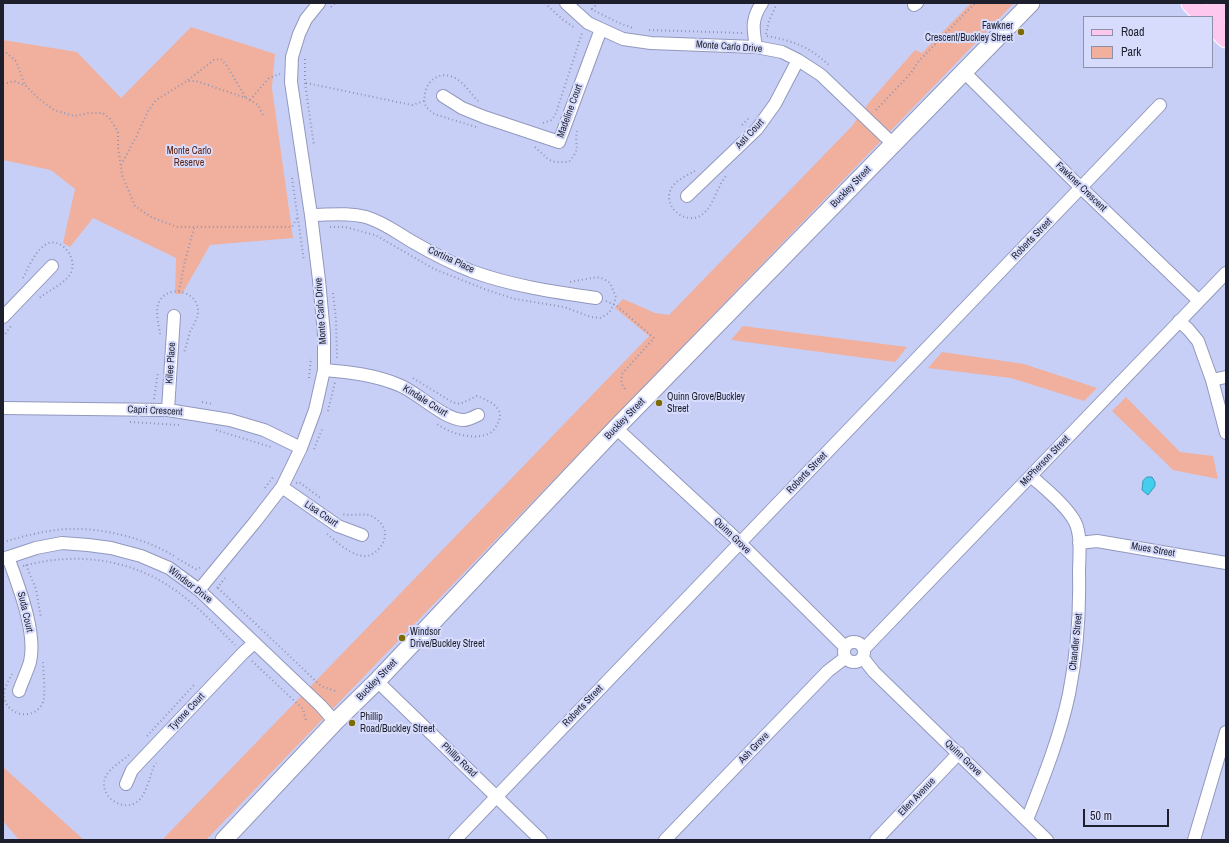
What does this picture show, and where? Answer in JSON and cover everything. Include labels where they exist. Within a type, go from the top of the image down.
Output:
[{"type":"main road","name":"Buckley Street","points":[[224,840],[335,722],[377,681],[616,428],[1031,3]]},
{"type":"main road","points":[[1191,3],[1204,16]]},
{"type":"main road","points":[[1216,3],[1226,13]]},
{"type":"main road","points":[[1213,25],[1226,38]]},
{"type":"street","name":"Monte Carlo Drive","points":[[199,590],[286,490],[315,410],[324,370],[324,334],[311,215],[291,82],[285,74],[306,19],[319,3]]},
{"type":"street","points":[[756,47],[752,27],[757,10],[762,3]]},
{"type":"street","name":"Monte Carlo Drive","points":[[574,6],[588,23],[623,39],[651,43],[756,47],[782,52],[798,60],[821,75],[893,144]]},
{"type":"street","name":"Madeline Court","points":[[443,96],[462,108],[484,117],[559,142],[600,29]]},
{"type":"street","name":"Asti Court","points":[[687,196],[757,129],[775,104],[798,60]]},
{"type":"street","name":"Fawkner Crescent","points":[[964,72],[1199,301]]},
{"type":"street","name":"Roberts Street","points":[[455,840],[1160,105]]},
{"type":"street","name":"Cortina Place","points":[[311,215],[347,214],[365,217],[387,225],[440,257],[470,271],[510,283],[541,290],[596,298]]},
{"type":"street","points":[[3,317],[52,266]]},
{"type":"street","name":"McPherson Street","points":[[863,654],[1226,273]]},
{"type":"street","name":"Kilee Place","points":[[168,410],[174,316]]},
{"type":"street","points":[[1179,322],[1198,340],[1212,380],[1226,433]]},
{"type":"street","name":"Kindale Court","points":[[324,370],[352,372],[380,378],[400,385],[420,396],[452,418],[464,420],[478,416]]},
{"type":"street","points":[[1212,380],[1226,377]]},
{"type":"street","name":"Capri Crescent","points":[[3,408],[168,410],[230,420],[264,430],[301,448]]},
{"type":"street","name":"Quinn Grove","points":[[616,428],[740,543],[845,652]]},
{"type":"street","name":"Chandler Street","points":[[1027,820],[1051,758],[1069,695],[1077,650],[1080,605],[1079,543],[1075,522],[1068,511],[1031,476]]},
{"type":"street","name":"Lisa Court","points":[[286,490],[338,526],[362,536]]},
{"type":"street","name":"Mues Street","points":[[1079,543],[1097,541],[1226,563]]},
{"type":"street","name":"Windsor Drive","points":[[6,558],[36,548],[62,543],[111,548],[141,556],[170,568],[199,590],[321,706],[335,722]]},
{"type":"street","name":"Suda Court","points":[[6,558],[13,569],[24,602],[31,636],[30,661],[19,691]]},
{"type":"street","points":[[857,642],[860,644],[863,654],[860,661],[854,663],[850,662],[845,652],[850,643],[857,642]]},
{"type":"street","name":"Tyrone Court","points":[[126,784],[132,770],[254,643]]},
{"type":"street","name":"Ash Grove","points":[[665,840],[845,652]]},
{"type":"street","name":"Quinn Grove","points":[[863,654],[874,672],[1047,840]]},
{"type":"street","name":"Phillip Road","points":[[377,681],[541,840]]},
{"type":"street","points":[[1194,840],[1226,732]]},
{"type":"street","name":"Ellen Avenue","points":[[876,840],[959,753]]},
{"type":"path","points":[[545,3],[562,19],[596,41]]},
{"type":"path","points":[[592,9],[598,3]]},
{"type":"path","points":[[766,36],[769,21],[777,3]]},
{"type":"path","points":[[880,114],[876,110],[911,73],[918,62],[975,3]]},
{"type":"path","points":[[536,121],[544,124],[552,120],[556,113],[582,33]]},
{"type":"path","points":[[3,50],[16,61],[26,86],[39,100],[54,110],[74,116],[89,113],[103,113],[110,119],[118,132],[122,175],[135,206],[151,218],[177,227],[292,226],[298,216]]},
{"type":"path","points":[[121,166],[148,111],[156,100],[187,81],[214,60],[221,59],[227,66],[246,98]]},
{"type":"path","points":[[280,81],[285,74]]},
{"type":"path","points":[[250,100],[269,78],[285,74]]},
{"type":"path","points":[[305,83],[412,105],[424,102],[426,87],[436,77],[451,76],[462,84],[478,101]]},
{"type":"path","points":[[3,84],[14,81],[26,86]]},
{"type":"path","points":[[187,81],[196,81],[246,98],[258,104],[264,117]]},
{"type":"path","points":[[292,178],[304,261]]},
{"type":"path","points":[[298,216],[311,215]]},
{"type":"path","points":[[179,291],[185,260],[194,227]]},
{"type":"path","points":[[569,282],[597,277],[604,279],[610,283],[613,288],[616,297],[614,304]]},
{"type":"path","points":[[596,298],[614,304],[654,338],[622,374],[622,387],[626,390]]},
{"type":"path","points":[[308,383],[312,357]]},
{"type":"path","points":[[123,422],[185,425]]},
{"type":"path","points":[[215,430],[271,447]]},
{"type":"path","points":[[264,490],[276,472]]},
{"type":"path","points":[[286,490],[299,482],[324,501]]},
{"type":"path","points":[[327,534],[356,555],[365,556],[372,554],[384,541],[386,534],[383,526],[375,517],[364,514],[343,514],[337,510]]},
{"type":"path","points":[[3,542],[36,533],[72,529],[100,531],[129,537],[150,545],[170,554],[196,569],[321,686],[335,691]]},
{"type":"path","points":[[13,569],[49,560],[74,558],[101,560],[126,566],[151,576],[172,587],[193,604],[303,709],[306,721]]},
{"type":"path","points":[[196,569],[203,566]]},
{"type":"path","points":[[218,588],[227,576]]},
{"type":"green space","points":[[971,3],[1014,3],[206,840],[162,840],[649,336],[615,308],[623,299],[655,313],[669,315],[852,126],[871,100],[915,50],[922,53]]},
{"type":"green space","name":"Monte Carlo Reserve","points":[[191,27],[275,54],[272,88],[293,238],[210,245],[182,294],[175,294],[176,258],[93,218],[70,247],[63,243],[75,189],[51,170],[3,160],[3,40],[77,52],[121,98]]},
{"type":"green space","points":[[743,326],[907,347],[895,362],[731,340]]},
{"type":"green space","points":[[942,352],[1024,364],[1097,388],[1084,401],[1011,378],[928,368]]},
{"type":"green space","points":[[1126,397],[1180,452],[1213,456],[1218,479],[1173,470],[1112,411]]},
{"type":"green space","points":[[3,767],[84,840],[19,840],[3,821]]},
{"type":"water","points":[[1147,477],[1152,477],[1155,482],[1155,486],[1148,495],[1142,490],[1143,481]]},
{"type":"place","name":"Fawkner Crescent/Buckley Street","points":[[1021,32]]},
{"type":"place","name":"Quinn Grove/Buckley Street","points":[[659,403]]},
{"type":"place","name":"Windsor Drive/Buckley Street","points":[[402,638]]},
{"type":"place","name":"Phillip Road/Buckley Street","points":[[352,723]]}]
